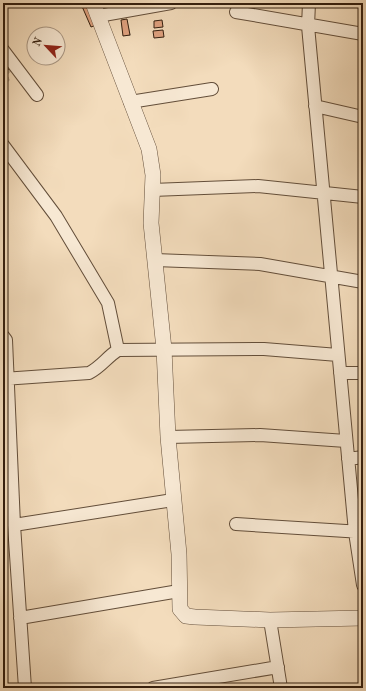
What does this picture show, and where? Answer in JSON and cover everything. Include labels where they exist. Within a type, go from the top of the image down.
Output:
[{"type":"street","points":[[171,3],[96,10],[149,149],[153,175],[151,223],[164,349],[168,437],[179,554],[180,609],[186,616],[270,620],[363,618]]},
{"type":"street","points":[[309,3],[308,26],[338,355],[348,458],[359,532],[363,585]]},
{"type":"street","points":[[236,12],[308,26],[363,34]]},
{"type":"street","points":[[3,50],[37,95]]},
{"type":"street","points":[[130,102],[212,89]]},
{"type":"street","points":[[315,106],[363,117]]},
{"type":"street","points":[[3,145],[56,216],[108,303],[118,350]]},
{"type":"street","points":[[152,190],[258,186],[363,197]]},
{"type":"street","points":[[155,260],[260,264],[363,282]]},
{"type":"street","points":[[3,336],[6,340],[5,378],[25,688]]},
{"type":"street","points":[[5,378],[89,373],[100,367],[108,357],[118,350],[264,349],[338,355]]},
{"type":"street","points":[[340,373],[363,373]]},
{"type":"street","points":[[168,437],[260,435],[346,441]]},
{"type":"street","points":[[348,458],[363,457]]},
{"type":"street","points":[[14,525],[173,500]]},
{"type":"street","points":[[236,524],[359,532]]},
{"type":"street","points":[[20,618],[179,591]]},
{"type":"street","points":[[270,620],[281,688]]},
{"type":"street","points":[[153,688],[278,667]]},
{"type":"building","points":[[86,3],[96,25],[91,27],[81,4]]},
{"type":"building","points":[[127,19],[130,35],[123,36],[121,20]]},
{"type":"building","points":[[162,20],[163,27],[154,28],[154,21]]},
{"type":"building","points":[[163,30],[164,37],[154,38],[153,31]]},
{"type":"building","points":[[3,57],[11,67],[4,73],[8,78],[3,81]]}]
